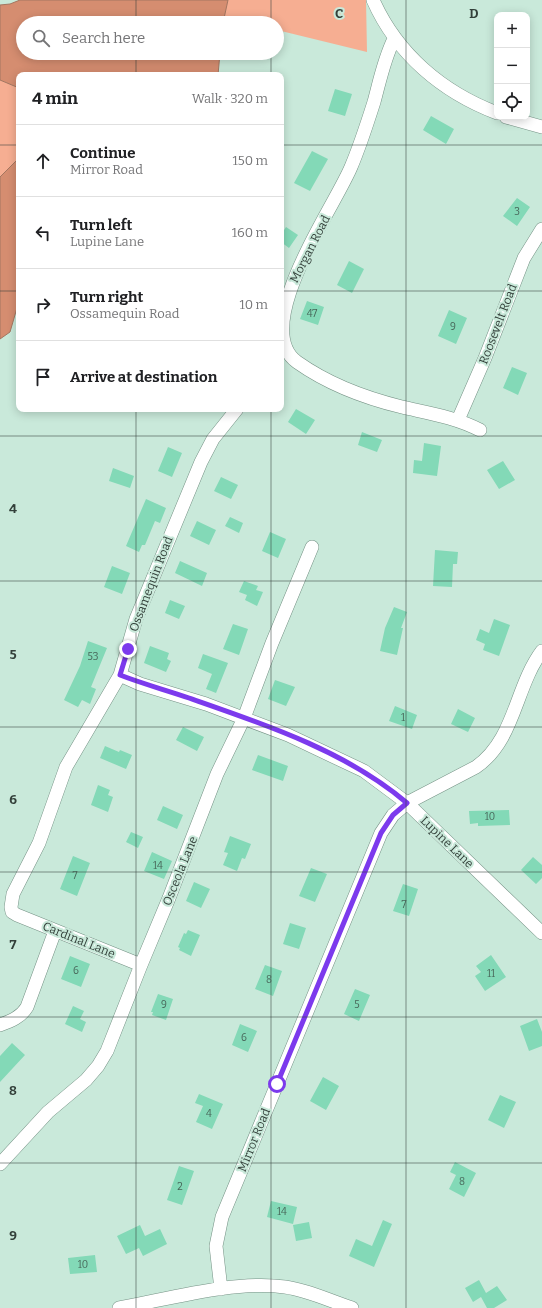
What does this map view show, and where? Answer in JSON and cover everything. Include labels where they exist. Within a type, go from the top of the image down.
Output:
[{"type":"street","points":[[373,0],[380,17],[394,39],[408,56],[434,78],[471,101],[494,112]]},
{"type":"street","name":"Morgan Road","points":[[284,326],[291,288],[305,253],[351,168],[369,117],[385,60],[394,39]]},
{"type":"street","points":[[517,120],[542,127]]},
{"type":"street","name":"Roosevelt Road","points":[[458,420],[485,358],[524,258],[542,229]]},
{"type":"street","name":"Morgan Road","points":[[284,340],[285,356],[326,379],[363,396],[458,420],[480,430]]},
{"type":"street","name":"Ossamequin Road","points":[[17,915],[12,912],[11,907],[13,894],[39,843],[60,781],[74,752],[120,675],[136,619],[201,462],[214,439],[235,412]]},
{"type":"street","name":"Osceola Lane","points":[[0,1164],[48,1112],[86,1080],[98,1066],[107,1051],[215,780],[244,718],[272,643],[312,548]]},
{"type":"street","name":"Mirror Road","points":[[221,1288],[216,1246],[222,1217],[381,833],[393,815],[407,803],[476,767],[496,750],[502,739],[528,672],[542,651]]},
{"type":"street","name":"Lupine Lane","points":[[120,675],[140,684],[188,698],[244,718],[308,744],[364,771],[407,803],[542,933]]},
{"type":"street","name":"Cardinal Lane","points":[[17,915],[141,965]]},
{"type":"street","points":[[0,1025],[17,1018],[27,1007],[55,930]]},
{"type":"street","points":[[118,1308],[221,1288],[256,1285],[287,1287],[352,1308]]},
{"type":"shaded area","points":[[20,0],[228,0],[225,16],[16,16],[16,60],[219,60],[218,72],[16,72],[16,87],[0,80],[0,5],[10,4]]},
{"type":"shaded area","points":[[228,0],[366,0],[367,52],[284,32],[284,16],[223,16]]},
{"type":"shaded area","points":[[0,80],[16,87],[16,161],[0,177]]},
{"type":"shaded area","points":[[16,161],[16,311],[10,332],[0,339],[0,177]]},
{"type":"building","points":[[335,89],[352,94],[345,116],[328,111]]},
{"type":"building","points":[[431,116],[454,129],[446,144],[423,130]]},
{"type":"building","points":[[312,151],[328,159],[310,191],[294,183]]},
{"type":"building","points":[[517,198],[530,207],[517,226],[503,216]]},
{"type":"building","points":[[286,227],[298,235],[289,248],[284,244],[284,230]]},
{"type":"building","points":[[349,261],[364,269],[352,293],[337,285]]},
{"type":"building","points":[[307,301],[324,307],[318,325],[300,319]]},
{"type":"building","points":[[449,310],[467,318],[456,344],[438,336]]},
{"type":"building","points":[[512,367],[527,373],[518,395],[503,388]]},
{"type":"building","points":[[296,409],[315,420],[306,434],[288,422]]},
{"type":"building","points":[[362,432],[382,440],[377,452],[358,445]]},
{"type":"building","points":[[424,443],[441,446],[437,476],[413,473],[414,460],[422,461]]},
{"type":"building","points":[[168,447],[182,453],[172,477],[158,471]]},
{"type":"building","points":[[503,461],[515,480],[499,489],[487,470]]},
{"type":"building","points":[[113,468],[134,476],[130,488],[109,481]]},
{"type":"building","points":[[221,477],[238,485],[231,499],[214,491]]},
{"type":"building","points":[[146,499],[166,508],[160,523],[155,521],[145,545],[142,545],[139,552],[126,546]]},
{"type":"building","points":[[230,517],[243,523],[239,533],[225,526]]},
{"type":"building","points":[[197,521],[216,530],[209,545],[190,536]]},
{"type":"building","points":[[270,532],[286,539],[278,558],[262,551]]},
{"type":"building","points":[[435,550],[458,552],[457,564],[453,564],[452,587],[433,586]]},
{"type":"building","points":[[180,561],[207,573],[202,586],[175,573]]},
{"type":"building","points":[[112,566],[130,573],[122,594],[104,587]]},
{"type":"building","points":[[244,581],[258,586],[256,590],[263,592],[257,606],[245,600],[247,595],[239,592]]},
{"type":"building","points":[[170,600],[185,606],[179,619],[165,613]]},
{"type":"building","points":[[394,607],[407,612],[401,628],[403,628],[397,655],[380,651],[385,628]]},
{"type":"building","points":[[494,619],[510,625],[499,656],[483,650],[485,644],[476,640],[480,629],[489,633]]},
{"type":"building","points":[[233,624],[248,629],[239,655],[223,649]]},
{"type":"building","points":[[88,641],[107,648],[91,687],[96,689],[90,704],[82,700],[78,707],[64,700],[80,666]]},
{"type":"building","points":[[150,646],[169,653],[167,659],[171,661],[166,672],[144,663]]},
{"type":"building","points":[[203,654],[228,663],[216,693],[206,689],[212,674],[198,668]]},
{"type":"building","points":[[275,680],[295,687],[286,706],[268,699]]},
{"type":"building","points":[[395,706],[417,715],[412,729],[389,721]]},
{"type":"building","points":[[458,709],[475,718],[468,732],[451,724]]},
{"type":"building","points":[[183,727],[204,737],[197,751],[176,740]]},
{"type":"building","points":[[105,746],[119,752],[120,750],[132,755],[126,769],[100,758]]},
{"type":"building","points":[[258,755],[288,766],[283,781],[252,770]]},
{"type":"building","points":[[98,785],[110,790],[108,795],[113,797],[108,812],[91,805]]},
{"type":"building","points":[[163,806],[183,815],[177,829],[157,820]]},
{"type":"building","points":[[509,810],[510,825],[478,826],[478,823],[470,824],[469,811]]},
{"type":"building","points":[[131,832],[143,837],[138,848],[126,842]]},
{"type":"building","points":[[230,836],[251,844],[245,859],[242,858],[237,871],[223,865],[228,853],[224,852]]},
{"type":"building","points":[[152,852],[172,861],[164,879],[144,871]]},
{"type":"building","points":[[73,856],[90,863],[77,896],[60,889]]},
{"type":"building","points":[[533,857],[542,865],[542,878],[536,884],[521,870]]},
{"type":"building","points":[[311,868],[327,874],[315,902],[299,896]]},
{"type":"building","points":[[194,882],[210,889],[201,908],[186,901]]},
{"type":"building","points":[[403,884],[418,889],[409,916],[393,911]]},
{"type":"building","points":[[290,923],[306,928],[299,949],[283,944]]},
{"type":"building","points":[[188,930],[200,935],[191,956],[179,950],[180,948],[178,947],[184,933],[186,934]]},
{"type":"building","points":[[491,955],[506,977],[485,991],[475,976],[481,972],[476,966]]},
{"type":"building","points":[[70,956],[90,964],[81,987],[61,979]]},
{"type":"building","points":[[265,965],[282,971],[273,996],[255,989]]},
{"type":"building","points":[[355,989],[370,995],[359,1021],[344,1014]]},
{"type":"building","points":[[158,994],[173,999],[166,1020],[152,1015],[153,1012],[151,1012]]},
{"type":"building","points":[[73,1006],[84,1011],[80,1019],[86,1022],[82,1032],[65,1024]]},
{"type":"building","points":[[537,1019],[542,1032],[542,1046],[529,1051],[520,1026]]},
{"type":"building","points":[[240,1024],[257,1031],[248,1052],[232,1045]]},
{"type":"building","points":[[12,1043],[25,1055],[0,1082],[0,1056]]},
{"type":"building","points":[[323,1077],[339,1086],[326,1110],[310,1101]]},
{"type":"building","points":[[199,1094],[223,1104],[212,1129],[196,1122],[203,1106],[195,1103]]},
{"type":"building","points":[[500,1095],[516,1102],[504,1128],[488,1120]]},
{"type":"building","points":[[455,1162],[476,1173],[464,1197],[449,1189],[456,1175],[450,1172]]},
{"type":"building","points":[[179,1166],[194,1171],[182,1205],[167,1200]]},
{"type":"building","points":[[271,1201],[297,1207],[293,1224],[267,1217]]},
{"type":"building","points":[[383,1220],[392,1224],[374,1267],[349,1256],[356,1239],[372,1246]]},
{"type":"building","points":[[309,1222],[312,1238],[296,1241],[293,1225]]},
{"type":"building","points":[[140,1225],[145,1236],[160,1229],[167,1244],[143,1256],[139,1248],[126,1254],[117,1236]]},
{"type":"building","points":[[95,1255],[97,1272],[70,1274],[68,1258]]},
{"type":"building","points":[[479,1280],[486,1293],[497,1286],[507,1300],[494,1308],[487,1308],[481,1297],[473,1302],[465,1288]]},
{"type":"route","points":[[128,649],[120,675],[140,684],[174,693],[206,704],[288,735],[364,771],[393,791],[407,803],[393,815],[381,833],[277,1084]]}]
